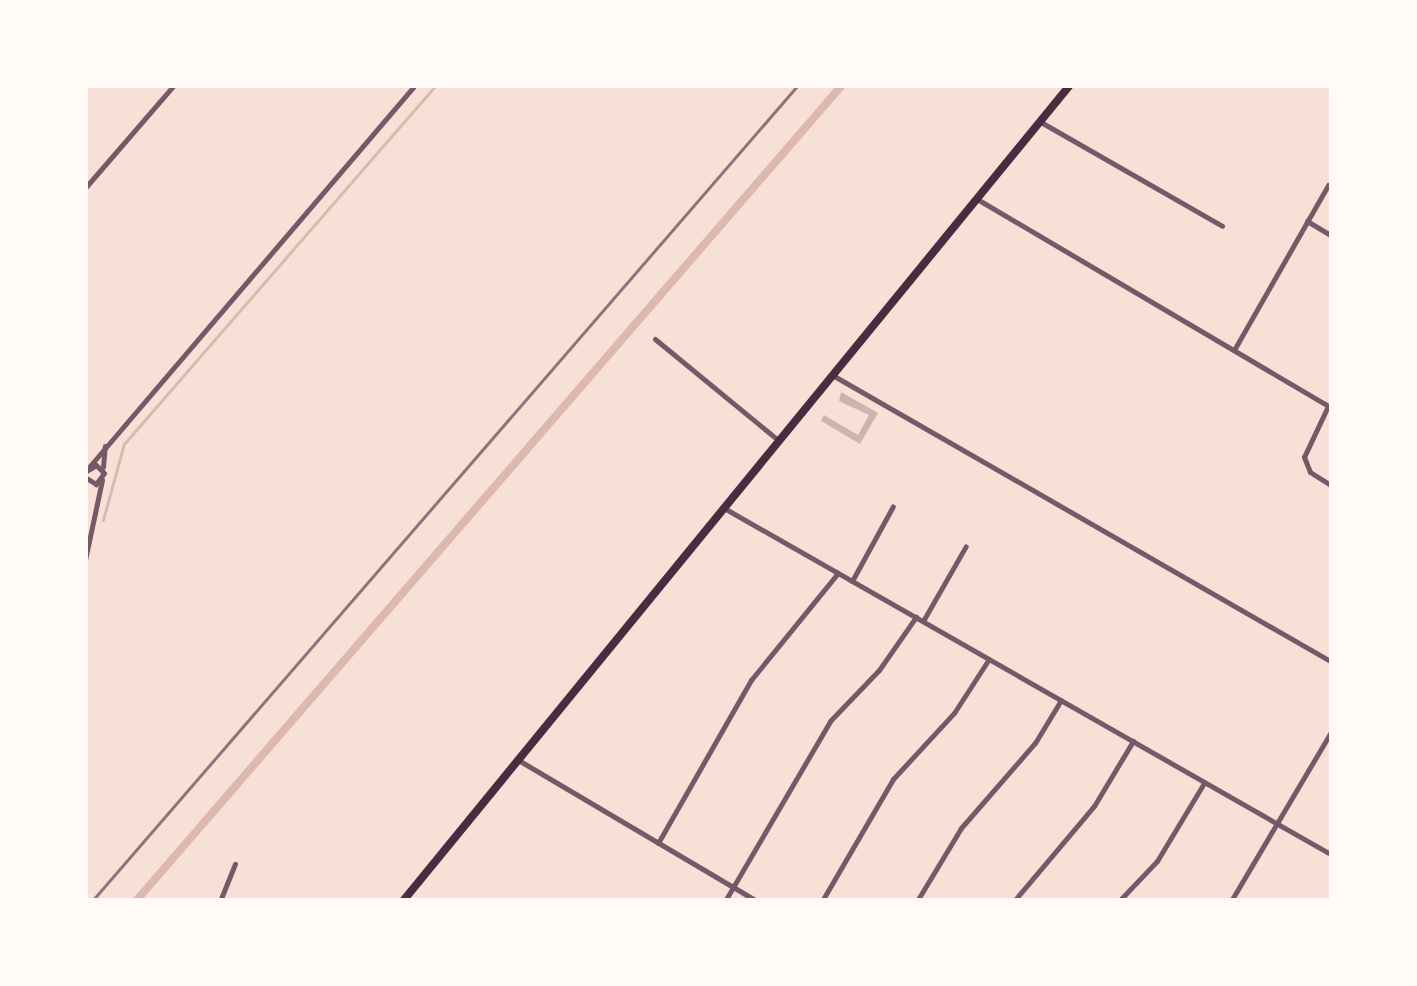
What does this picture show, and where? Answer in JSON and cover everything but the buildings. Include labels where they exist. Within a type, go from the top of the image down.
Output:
[{"type":"main road","points":[[403,901],[1070,85]]},
{"type":"street","points":[[85,188],[174,85]]},
{"type":"street","points":[[86,475],[105,446],[415,85]]},
{"type":"street","points":[[1040,121],[1222,226]]},
{"type":"street","points":[[1234,350],[1328,185]]},
{"type":"street","points":[[977,199],[1330,407],[1304,457],[1310,472],[1332,486]]},
{"type":"street","points":[[1307,221],[1332,236]]},
{"type":"street","points":[[655,338],[779,441]]},
{"type":"street","points":[[834,376],[1332,662]]},
{"type":"street","points":[[85,560],[99,498],[105,446]]},
{"type":"street","points":[[86,475],[103,471]]},
{"type":"street","points":[[86,475],[102,480]]},
{"type":"street","points":[[86,475],[99,498]]},
{"type":"street","points":[[852,581],[894,506]]},
{"type":"street","points":[[724,508],[1332,855]]},
{"type":"street","points":[[725,901],[830,721],[879,670],[919,619],[966,546]]},
{"type":"street","points":[[658,842],[752,680],[838,573]]},
{"type":"street","points":[[822,901],[893,779],[954,713],[989,659]]},
{"type":"street","points":[[918,901],[961,828],[1035,743],[1061,700]]},
{"type":"street","points":[[1231,901],[1332,733]]},
{"type":"street","points":[[1014,901],[1094,806],[1133,742]]},
{"type":"street","points":[[520,760],[757,901]]},
{"type":"street","points":[[1119,901],[1157,861],[1204,782]]},
{"type":"street","points":[[220,901],[235,864]]},
{"type":"waterway","points":[[103,520],[124,444],[436,85]]},
{"type":"waterway","points":[[136,901],[842,85]]},
{"type":"railway","points":[[92,901],[798,85]]}]
